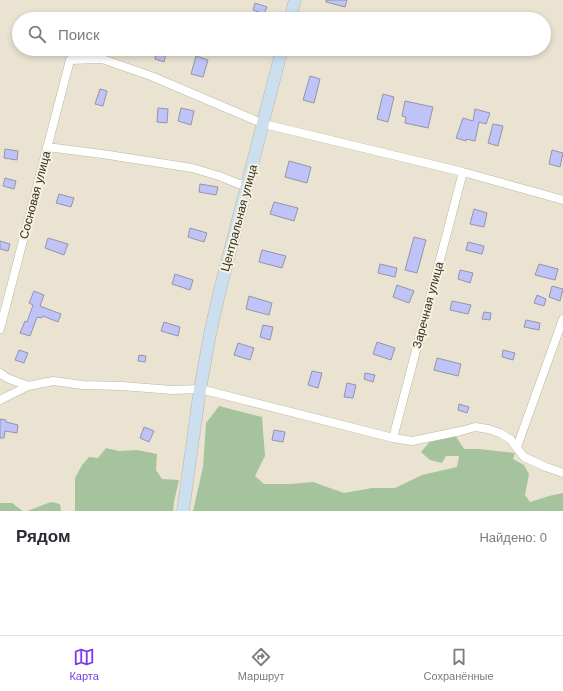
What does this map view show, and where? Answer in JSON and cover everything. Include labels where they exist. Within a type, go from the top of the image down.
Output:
[{"type":"street","points":[[292,12],[295,0]]},
{"type":"street","name":"Центральная улица","points":[[183,511],[200,389],[214,315],[280,56]]},
{"type":"street","name":"Сосновая улица","points":[[0,329],[70,60],[102,59],[151,76],[264,124]]},
{"type":"street","points":[[264,124],[463,172],[563,200]]},
{"type":"street","points":[[47,147],[192,168],[247,186]]},
{"type":"street","name":"Заречная улица","points":[[393,438],[463,172]]},
{"type":"street","points":[[516,447],[563,319]]},
{"type":"street","points":[[0,373],[7,378],[28,386]]},
{"type":"street","points":[[0,400],[28,386],[53,381],[83,385],[172,390],[200,389],[393,438],[412,441],[475,427],[488,429],[500,433],[510,439],[524,457],[546,468],[563,473]]},
{"type":"green space","points":[[219,406],[262,417],[265,456],[255,476],[264,484],[313,482],[344,493],[372,488],[395,488],[422,475],[457,467],[459,456],[446,456],[442,463],[430,460],[421,452],[433,438],[455,435],[464,449],[515,453],[513,459],[524,465],[529,474],[525,495],[530,502],[563,493],[563,511],[193,511],[203,467],[206,423]]},
{"type":"green space","points":[[106,448],[119,451],[137,450],[157,454],[156,470],[162,479],[179,480],[173,511],[75,511],[75,478],[82,465],[89,457],[98,458]]},
{"type":"green space","points":[[51,502],[60,504],[61,511],[27,511]]},
{"type":"green space","points":[[0,503],[12,503],[23,511],[0,511]]},
{"type":"building","points":[[326,0],[347,0],[345,7],[326,2]]},
{"type":"building","points":[[255,3],[267,7],[265,12],[253,10]]},
{"type":"building","points":[[156,56],[165,56],[164,62],[155,59]]},
{"type":"building","points":[[196,56],[208,60],[203,77],[191,74]]},
{"type":"building","points":[[310,76],[320,79],[314,103],[303,100]]},
{"type":"building","points":[[100,89],[107,91],[103,106],[95,104]]},
{"type":"building","points":[[383,94],[394,97],[388,122],[377,119]]},
{"type":"building","points":[[405,101],[433,107],[428,128],[405,123],[406,117],[402,116]]},
{"type":"building","points":[[158,108],[168,109],[167,123],[157,122]]},
{"type":"building","points":[[181,108],[194,111],[191,125],[178,121]]},
{"type":"building","points":[[475,109],[490,113],[486,124],[479,122],[475,141],[466,139],[466,141],[456,138],[463,118],[473,121]]},
{"type":"building","points":[[493,124],[503,126],[498,146],[488,143]]},
{"type":"building","points":[[5,149],[18,151],[17,160],[4,158]]},
{"type":"building","points":[[552,150],[563,153],[560,167],[549,164]]},
{"type":"building","points":[[289,161],[311,167],[307,183],[285,177]]},
{"type":"building","points":[[5,178],[16,181],[14,189],[3,186]]},
{"type":"building","points":[[200,184],[218,187],[216,195],[199,192]]},
{"type":"building","points":[[59,194],[74,198],[71,207],[56,203]]},
{"type":"building","points":[[274,202],[298,208],[294,221],[270,214]]},
{"type":"building","points":[[474,209],[487,213],[484,227],[470,224]]},
{"type":"building","points":[[190,228],[207,233],[204,242],[188,237]]},
{"type":"building","points":[[414,237],[426,240],[417,273],[405,270]]},
{"type":"building","points":[[48,238],[68,244],[64,255],[45,248]]},
{"type":"building","points":[[0,241],[10,244],[8,251],[0,249]]},
{"type":"building","points":[[468,242],[484,246],[482,254],[466,250]]},
{"type":"building","points":[[262,250],[286,256],[282,268],[259,262]]},
{"type":"building","points":[[380,264],[397,268],[395,277],[378,273]]},
{"type":"building","points":[[539,264],[558,269],[555,280],[535,275]]},
{"type":"building","points":[[460,270],[473,273],[470,283],[458,279]]},
{"type":"building","points":[[175,274],[193,280],[190,290],[172,284]]},
{"type":"building","points":[[397,285],[414,291],[409,303],[393,297]]},
{"type":"building","points":[[552,286],[563,289],[560,301],[549,297]]},
{"type":"building","points":[[34,291],[44,295],[40,306],[61,314],[58,322],[43,316],[42,318],[37,317],[30,336],[20,333],[25,321],[27,322],[33,305],[29,303]]},
{"type":"building","points":[[537,295],[546,299],[544,306],[534,303]]},
{"type":"building","points":[[249,296],[272,303],[269,315],[246,309]]},
{"type":"building","points":[[452,301],[471,305],[468,314],[450,310]]},
{"type":"building","points":[[484,312],[491,313],[490,320],[482,319]]},
{"type":"building","points":[[526,320],[540,323],[539,330],[524,327]]},
{"type":"building","points":[[164,322],[180,327],[178,336],[161,331]]},
{"type":"building","points":[[263,325],[273,327],[270,340],[260,337]]},
{"type":"building","points":[[377,342],[395,348],[391,360],[373,354]]},
{"type":"building","points":[[238,343],[254,348],[250,360],[234,355]]},
{"type":"building","points":[[19,350],[28,353],[24,363],[15,360]]},
{"type":"building","points":[[503,350],[515,353],[513,360],[502,357]]},
{"type":"building","points":[[139,355],[146,356],[145,362],[138,361]]},
{"type":"building","points":[[437,358],[461,364],[458,376],[434,370]]},
{"type":"building","points":[[312,371],[322,373],[318,388],[308,385]]},
{"type":"building","points":[[365,373],[375,375],[373,382],[364,379]]},
{"type":"building","points":[[347,383],[356,385],[353,398],[344,397]]},
{"type":"building","points":[[459,404],[469,407],[467,413],[458,410]]},
{"type":"building","points":[[0,419],[18,425],[17,433],[5,431],[4,438],[0,438]]},
{"type":"building","points":[[144,427],[154,431],[149,442],[140,438]]},
{"type":"building","points":[[274,430],[285,432],[283,442],[272,440]]}]
